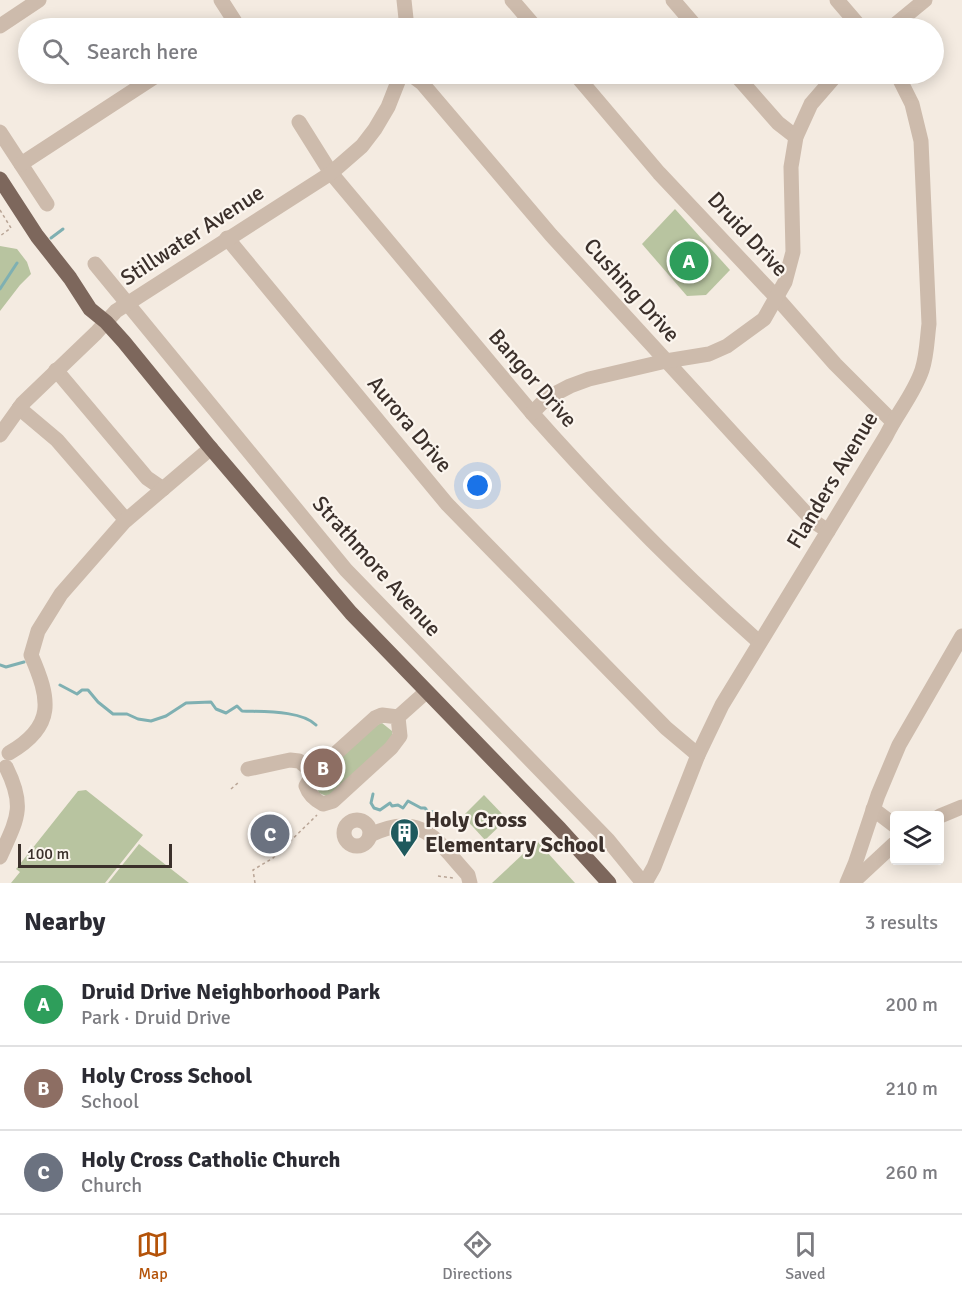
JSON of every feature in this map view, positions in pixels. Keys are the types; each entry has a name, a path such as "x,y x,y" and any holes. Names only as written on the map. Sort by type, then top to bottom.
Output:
{"main road":[{"path":"0,179 37,236 70,278 81,284 99,302 106,322 344,605 609,883"}],"street":[{"path":"0,26 39,0"},
{"path":"221,0 230,18"},
{"path":"404,0 406,18"},
{"path":"512,0 528,18"},
{"path":"673,0 688,18"},
{"path":"837,0 852,18"},
{"path":"903,18 925,0"},
{"path":"21,164 144,84"},
{"name":"Stillwater Avenue","path":"0,435 19,408 116,311 331,173 362,146 388,107 397,84"},
{"name":"Cushing Drive","path":"423,84 551,235 813,520 828,531"},
{"name":"Druid Drive","path":"583,84 659,173 777,298 835,364 893,422"},
{"path":"744,84 778,123 796,137"},
{"path":"532,413 547,398 588,379 666,361 709,354 727,346 764,319 785,282 793,252 791,167 796,137 811,104 828,84"},
{"name":"Flanders Avenue","path":"644,883 654,867 698,755 722,705 907,402 922,371 928,324 921,141 912,104 902,84"},
{"name":"Bangor Drive","path":"299,122 331,173 532,413 564,449 716,604 759,642"},
{"path":"0,132 47,204"},
{"name":"Aurora Drive","path":"227,238 447,504 666,728 698,755"},
{"name":"Strathmore Avenue","path":"95,264 346,570 608,840 644,883"},
{"path":"56,370 147,478 163,489"},
{"path":"19,408 57,440 126,520"},
{"path":"0,856 15,824 19,801 16,786 4,759 32,736 42,722 46,708 44,684 31,655 38,631 61,594 126,520 211,448"},
{"path":"846,883 898,745 962,636"},
{"path":"398,717 400,736 391,748 333,801 323,804 316,800 306,786 314,773 375,718 382,715 398,717 426,692"},
{"path":"249,769 290,760 299,761 314,773"},
{"path":"333,801 350,822"},
{"path":"944,814 962,807"},
{"path":"873,808 890,822"},
{"path":"370,836 370,830 360,820 350,822 346,826 344,835 350,844 355,846 364,844 370,836 381,830 405,825 427,831 468,875 463,881"},
{"path":"852,883 890,848"}],"path":[{"path":"0,210 11,228 0,236"},
{"path":"231,789 239,782"},
{"path":"255,883 253,870 273,858 316,818 318,812"},
{"path":"438,876 463,881"}],"green space":[{"path":"675,209 730,270 706,295 687,296 642,244"},
{"path":"0,246 17,249 27,262 31,274 0,311"},
{"path":"382,723 392,731 392,739 329,797 319,793 314,782 371,727"},
{"path":"86,790 143,835 105,883 11,883 20,872 16,869 78,791"},
{"path":"484,795 507,819 485,840 463,816"},
{"path":"537,841 575,883 492,883"},
{"path":"139,844 189,883 108,883"}],"waterway":[{"path":"51,238 63,229"},
{"path":"0,289 17,263"},
{"path":"0,665 6,667 24,662"},
{"path":"60,685 77,694 82,690 88,690 113,714 127,714 138,719 151,721 166,716 186,703 211,702 216,709 226,713 237,706 242,711 291,714 316,725"},
{"path":"373,794 371,803 374,808 380,810 390,803 392,806 398,805 403,808 408,801 425,808 428,812 433,812 439,819"}],"place":[{"name":"Druid Drive Neighborhood Park","path":"689,261"},
{"name":"Holy Cross School","path":"323,768"},
{"name":"Holy Cross Catholic Church","path":"270,834"},
{"name":"Holy Cross Elementary School","path":"404,858"}]}
